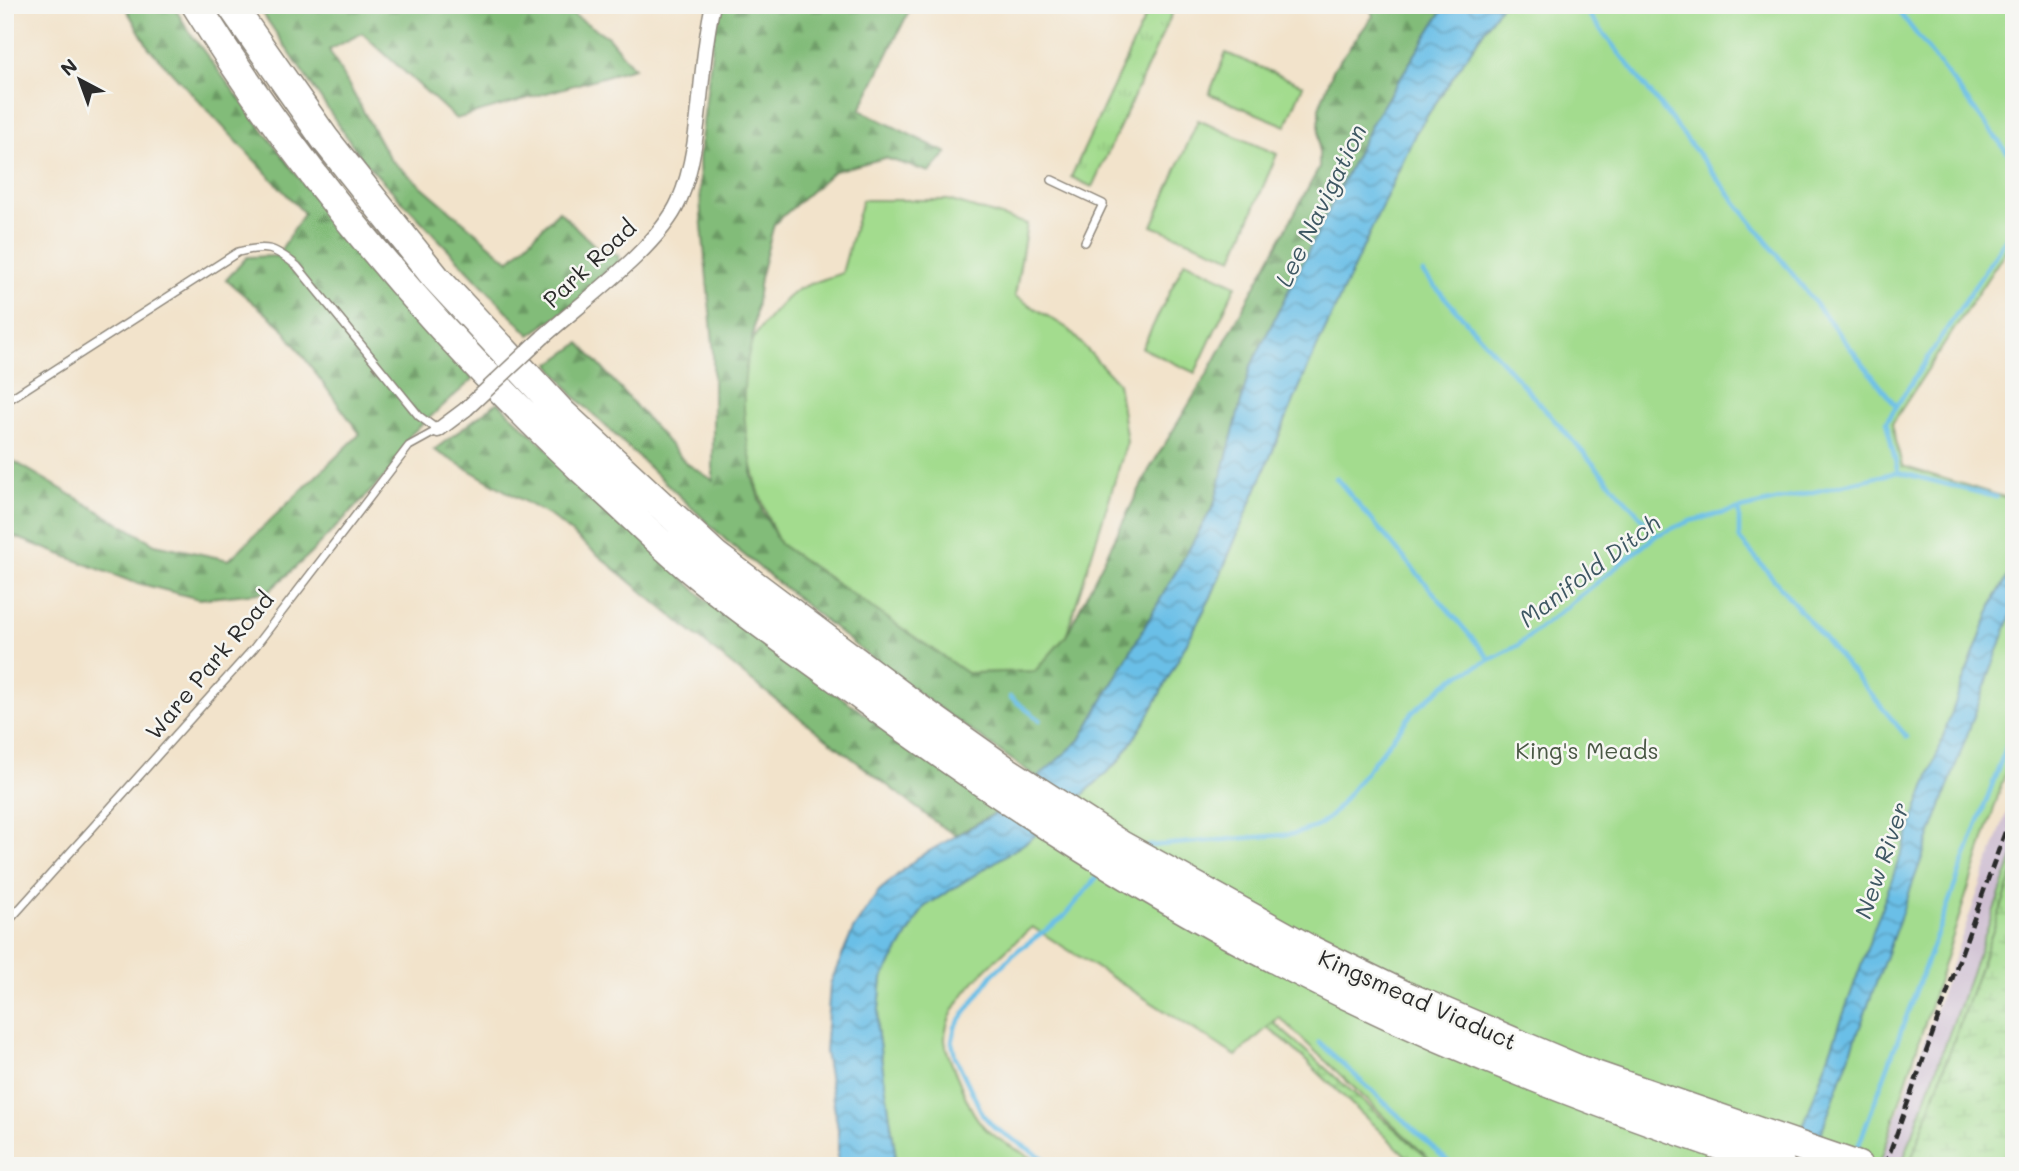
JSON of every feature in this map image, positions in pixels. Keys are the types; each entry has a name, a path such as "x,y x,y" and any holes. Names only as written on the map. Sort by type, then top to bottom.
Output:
{"highway":[{"path":"196,5 301,160 416,298 542,433 698,576 1000,781"},
{"path":"231,5 325,139 436,278 562,413 716,556 1000,781"},
{"name":"Kingsmead Viaduct","path":"1000,781 1112,868 1205,922 1395,1018 1571,1092 1781,1166"},
{"name":"Kingsmead Viaduct","path":"1000,781 1121,845 1214,899 1404,995 1580,1070 1858,1166"}],"street":[{"name":"Park Road","path":"438,430 466,409 543,337 606,285 678,203 689,170 713,5"}],"lane":[{"path":"1052,180 1103,204 1085,242"},
{"path":"5,402 238,252 260,247 279,251 297,266 419,416 438,430"},
{"name":"Ware Park Road","path":"5,925 254,648 409,446 438,430"}],"shaded area":[{"path":"2014,792 2014,855 1901,1166 1879,1166"}],"green space":[{"path":"124,5 173,5 190,33 342,235 473,379 410,435 393,468 310,554 268,592 199,599 130,581 5,533 5,456 155,544 229,560 360,434 281,326 226,280 247,257 277,256 304,213 149,48"},
{"path":"257,5 558,5 608,37 634,68 456,119 362,33 329,50 390,159 509,261 559,211 596,247 618,255 619,266 584,298 530,335 362,159"},
{"path":"717,5 912,5 860,110 947,153 930,172 885,158 834,171 774,224 760,278 752,340 752,475 763,512 780,544 967,673 1034,671 1066,636 1149,470 1208,373 1319,168 1319,108 1334,68 1373,16 1369,5 1446,5 1372,123 1250,368 1214,505 1080,740 1039,779 892,675 728,542 574,396 550,364 580,343 686,463 713,480 713,343 701,215 699,158"},
{"path":"1151,5 1176,5 1092,187 1071,177"},
{"name":"King's Meads","path":"1501,5 2014,5 2014,238 1892,424 1902,466 2014,500 2014,746 1879,1166 1437,1166 1279,1017 1236,1056 1032,927 992,963 965,993 947,1025 945,1040 965,1096 981,1124 999,1139 1044,1166 894,1166 895,1151 877,1029 882,979 924,907 1028,841 1062,814 1119,761 1146,720 1211,597 1308,367 1415,134"},
{"path":"1226,53 1303,85 1286,126 1209,94"},
{"path":"1198,120 1277,154 1233,258 1152,226"},
{"path":"862,200 948,200 1027,224 1015,296 1067,328 1118,383 1127,442 1066,636 1035,671 967,673 780,544 761,498 748,445 745,418 746,366 752,342 770,316 793,293 842,273"},
{"path":"1185,261 1236,285 1195,373 1142,348"},
{"path":"498,402 707,601 1000,811 956,835 939,825 740,672 553,518 434,450"},
{"path":"2014,855 2014,872 1909,1166 1901,1166"},
{"path":"2014,872 2014,1166 1909,1166"},
{"path":"1259,1010 1437,1166 1417,1166 1284,1040 1257,1021"}],"water":[{"path":"1446,5 1501,5 1415,134 1308,367 1211,597 1146,720 1119,761 1062,814 1028,841 924,907 882,979 877,1029 895,1151 894,1166 838,1166 838,1129 825,1052 830,984 853,930 879,891 917,858 1000,811 1080,740 1214,505 1250,368 1372,123"},
{"path":"2014,566 2014,607 1809,1166 1789,1166 1963,681 1995,598"}],"waterway":[{"path":"1894,5 2014,161"},
{"path":"1590,16 1896,406"},
{"name":"Manifold Ditch","path":"1148,846 1294,834 1316,827 1331,816 1413,712 1431,696 1454,678 1517,646 1657,535 1690,521 1898,472 1886,422 2014,226"},
{"path":"1423,273 1657,535"},
{"path":"1898,472 1996,497"},
{"path":"1336,478 1490,659"},
{"path":"1739,509 1739,538 1907,737"},
{"path":"1010,697 1040,720"},
{"path":"1855,1155 2014,726"},
{"path":"1056,1166 995,1128 983,1115 955,1056 952,1042 955,1027 992,975 1018,950 1063,918 1101,872"},
{"path":"1319,1042 1453,1166"}],"railway":[{"path":"1885,1166 2014,807"}],"water label":[{"name":"Lee Navigation","path":"1320,205"},
{"name":"New River","path":"1881,860"}]}
